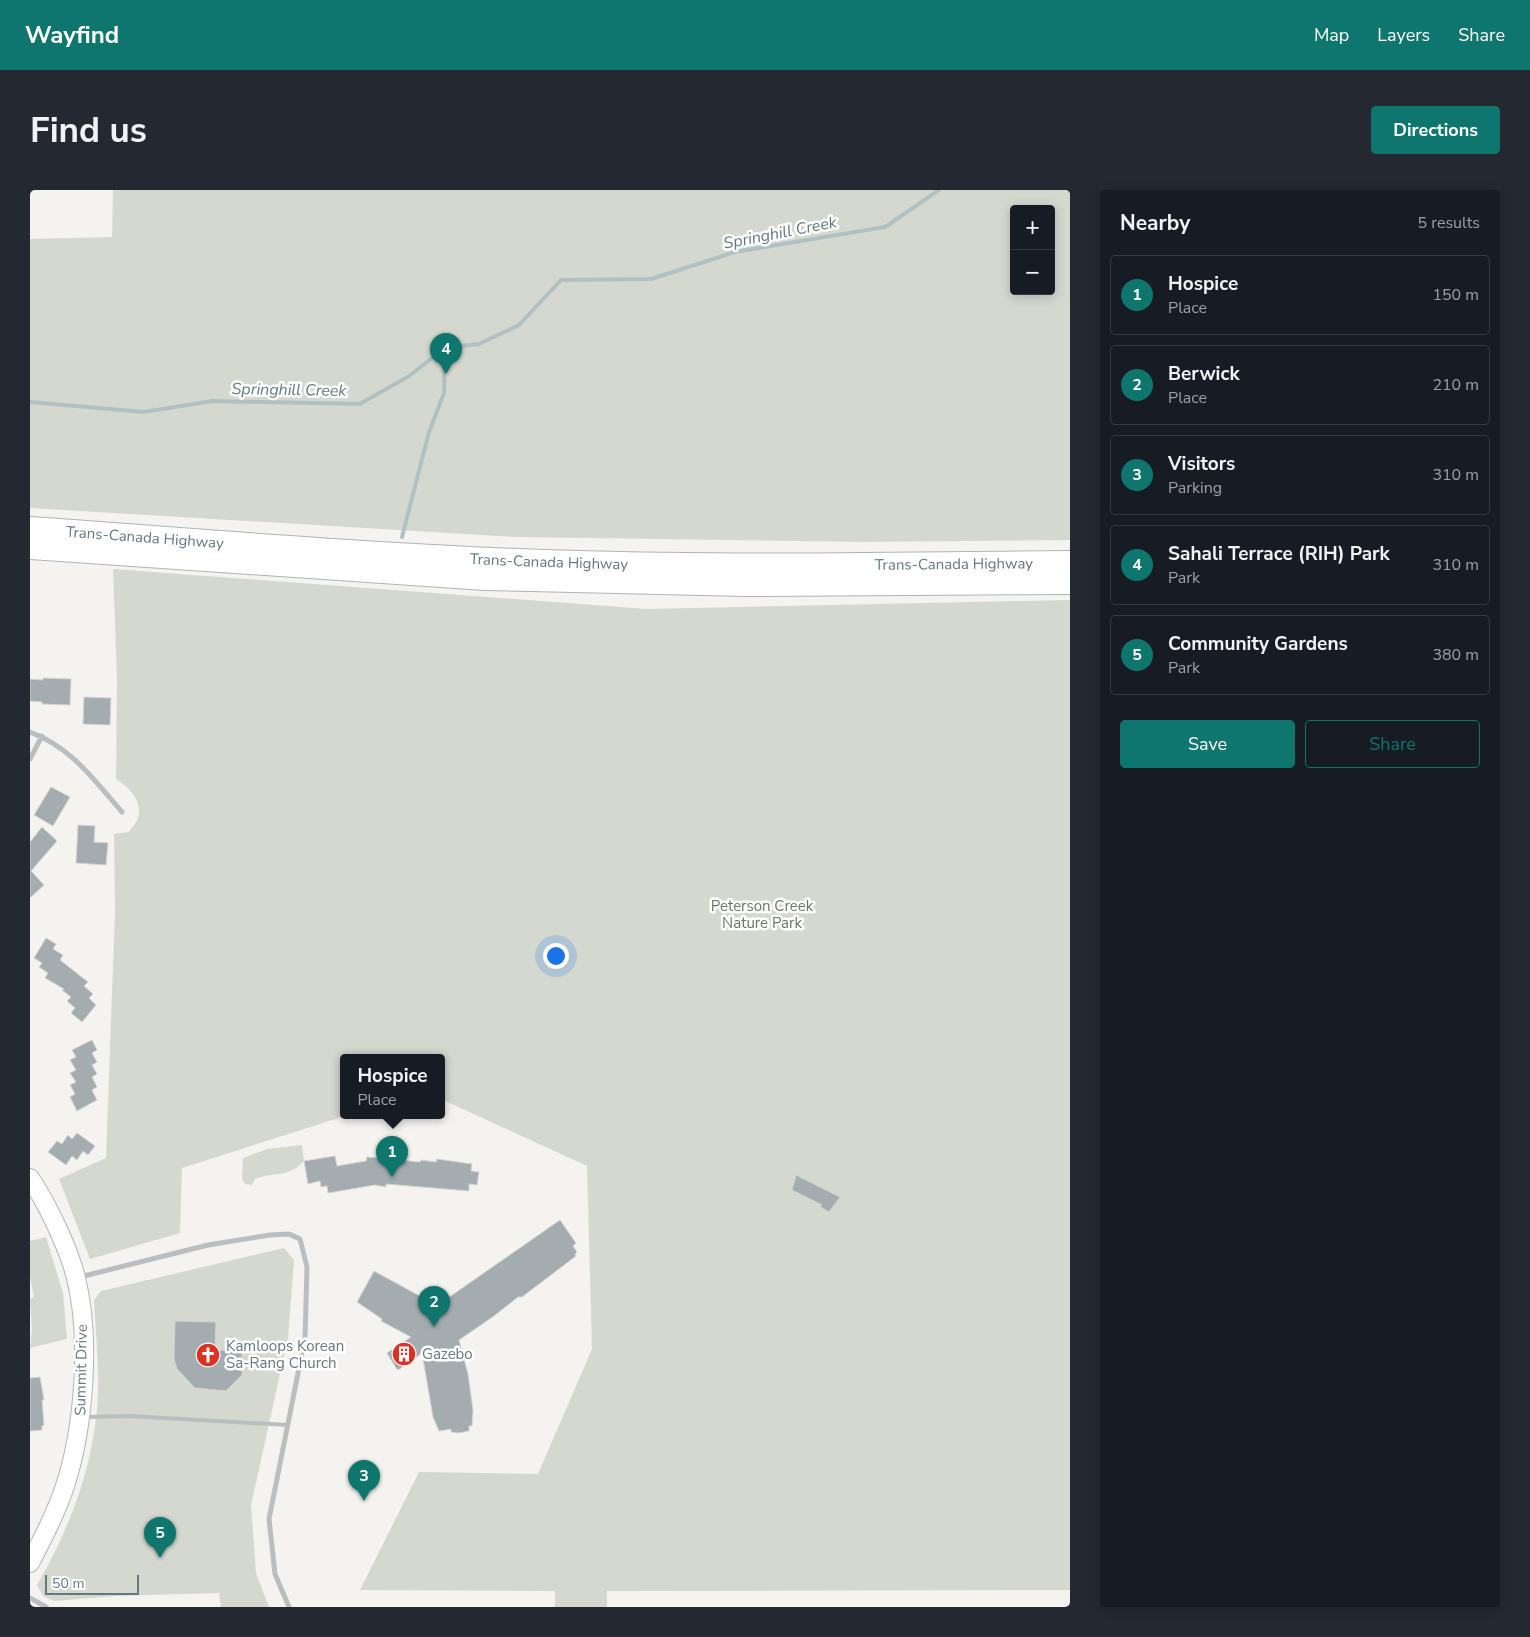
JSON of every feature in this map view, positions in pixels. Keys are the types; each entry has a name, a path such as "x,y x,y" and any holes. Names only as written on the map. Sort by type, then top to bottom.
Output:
{"highway":[{"name":"Trans-Canada Highway","path":"30,529 388,554 578,563 746,566 1070,563"},
{"name":"Trans-Canada Highway","path":"30,547 484,578 746,584 1070,582"}],"main road":[{"name":"Summit Drive","path":"30,1178 41,1194 76,1278 82,1312 83,1361 80,1416 65,1485 39,1539 30,1563"}],"street":[{"path":"30,732 42,736 78,762 122,812"},
{"path":"30,759 42,736"},
{"path":"76,1278 208,1245 270,1235 289,1234 300,1239 307,1267 305,1338 269,1519 275,1574 289,1607"},
{"path":"30,1598 46,1607"}],"lane":[{"path":"80,1416 129,1416 288,1426"}],"green space":[{"path":"113,190 1070,190 1070,540 863,542 516,537 30,508 30,239 112,237"},
{"name":"Peterson Creek Nature Park","path":"113,569 647,609 1070,600 1070,1590 607,1591 607,1607 555,1607 555,1591 360,1590 419,1472 538,1474 592,1349 587,1166 445,1101 445,1054 340,1054 340,1118 182,1168 180,1233 90,1259 59,1179 106,1158 115,912 114,834 129,832 137,820 139,812 139,806 134,795 116,779 117,679"},
{"path":"302,1145 304,1161 298,1167 286,1172 255,1179 252,1185 245,1184 242,1179 243,1158 267,1149"},
{"path":"46,1237 63,1293 67,1339 30,1348 32,1329 30,1299 34,1297 30,1277 30,1241"},
{"path":"284,1248 294,1260 288,1338 251,1505 256,1573 269,1607 221,1607 219,1593 115,1596 54,1601 43,1596 37,1585 58,1545 75,1505 93,1440 98,1389 94,1300 101,1291"}],"building":[{"path":"43,678 71,679 70,705 42,704 42,702 30,701 30,679 43,680"},
{"path":"84,697 111,698 110,725 83,724"},
{"path":"51,787 70,797 53,826 34,815"},
{"path":"78,825 95,826 94,842 108,843 106,865 76,863"},
{"path":"42,827 57,841 31,871 44,885 30,898 30,842"},
{"path":"46,938 56,944 53,949 63,955 60,960 88,982 84,986 93,994 89,998 96,1005 82,1022 71,1013 75,1008 67,1001 71,997 62,990 64,989 45,978 48,973 39,967 42,963 34,958"},
{"path":"92,1040 97,1050 92,1053 97,1062 92,1065 97,1074 92,1077 97,1087 92,1090 97,1100 77,1111 70,1097 75,1094 70,1085 76,1082 70,1073 76,1070 70,1060 76,1057 72,1050"},
{"path":"77,1133 95,1146 88,1155 83,1151 77,1160 72,1156 66,1165 48,1152 57,1141 62,1144 68,1135 72,1139"},
{"path":"335,1156 337,1166 366,1161 367,1157 420,1162 421,1160 436,1162 437,1159 472,1164 471,1171 479,1172 477,1185 469,1184 469,1191 386,1184 386,1187 375,1185 328,1193 327,1186 321,1187 320,1181 308,1184 304,1161"},
{"path":"796,1175 840,1197 829,1212 820,1207 822,1205 792,1190"},
{"path":"560,1220 576,1243 573,1246 577,1252 576,1256 522,1297 518,1297 459,1340 468,1374 473,1410 472,1426 469,1426 469,1431 458,1433 451,1432 451,1429 439,1431 433,1417 422,1353 398,1370 387,1353 411,1337 381,1321 382,1319 357,1302 374,1271 429,1301 445,1300"},
{"name":"Kamloops Korean Sa-Rang Church","path":"175,1321 216,1322 215,1350 242,1351 242,1375 226,1391 195,1388 177,1369 174,1359"},
{"path":"40,1377 44,1400 42,1400 44,1425 42,1430 30,1431 30,1378"}],"waterway":[{"name":"Springhill Creek","path":"30,402 144,412 212,401 360,404 409,376 445,348 479,344 519,325 561,280 651,279 735,252 885,227 939,190"},
{"path":"402,537 429,432 444,393 445,348"}],"place":[{"name":"Sahali Terrace (RIH) Park","path":"446,374"},
{"name":"Hospice","path":"392,1177"},
{"name":"Berwick","path":"434,1327"},
{"name":"Gazebo","path":"404,1354"},
{"name":"Kamloops Korean Sa-Rang Church","path":"208,1355"},
{"name":"Visitors","path":"364,1501"},
{"name":"Community Gardens","path":"160,1558"}]}
